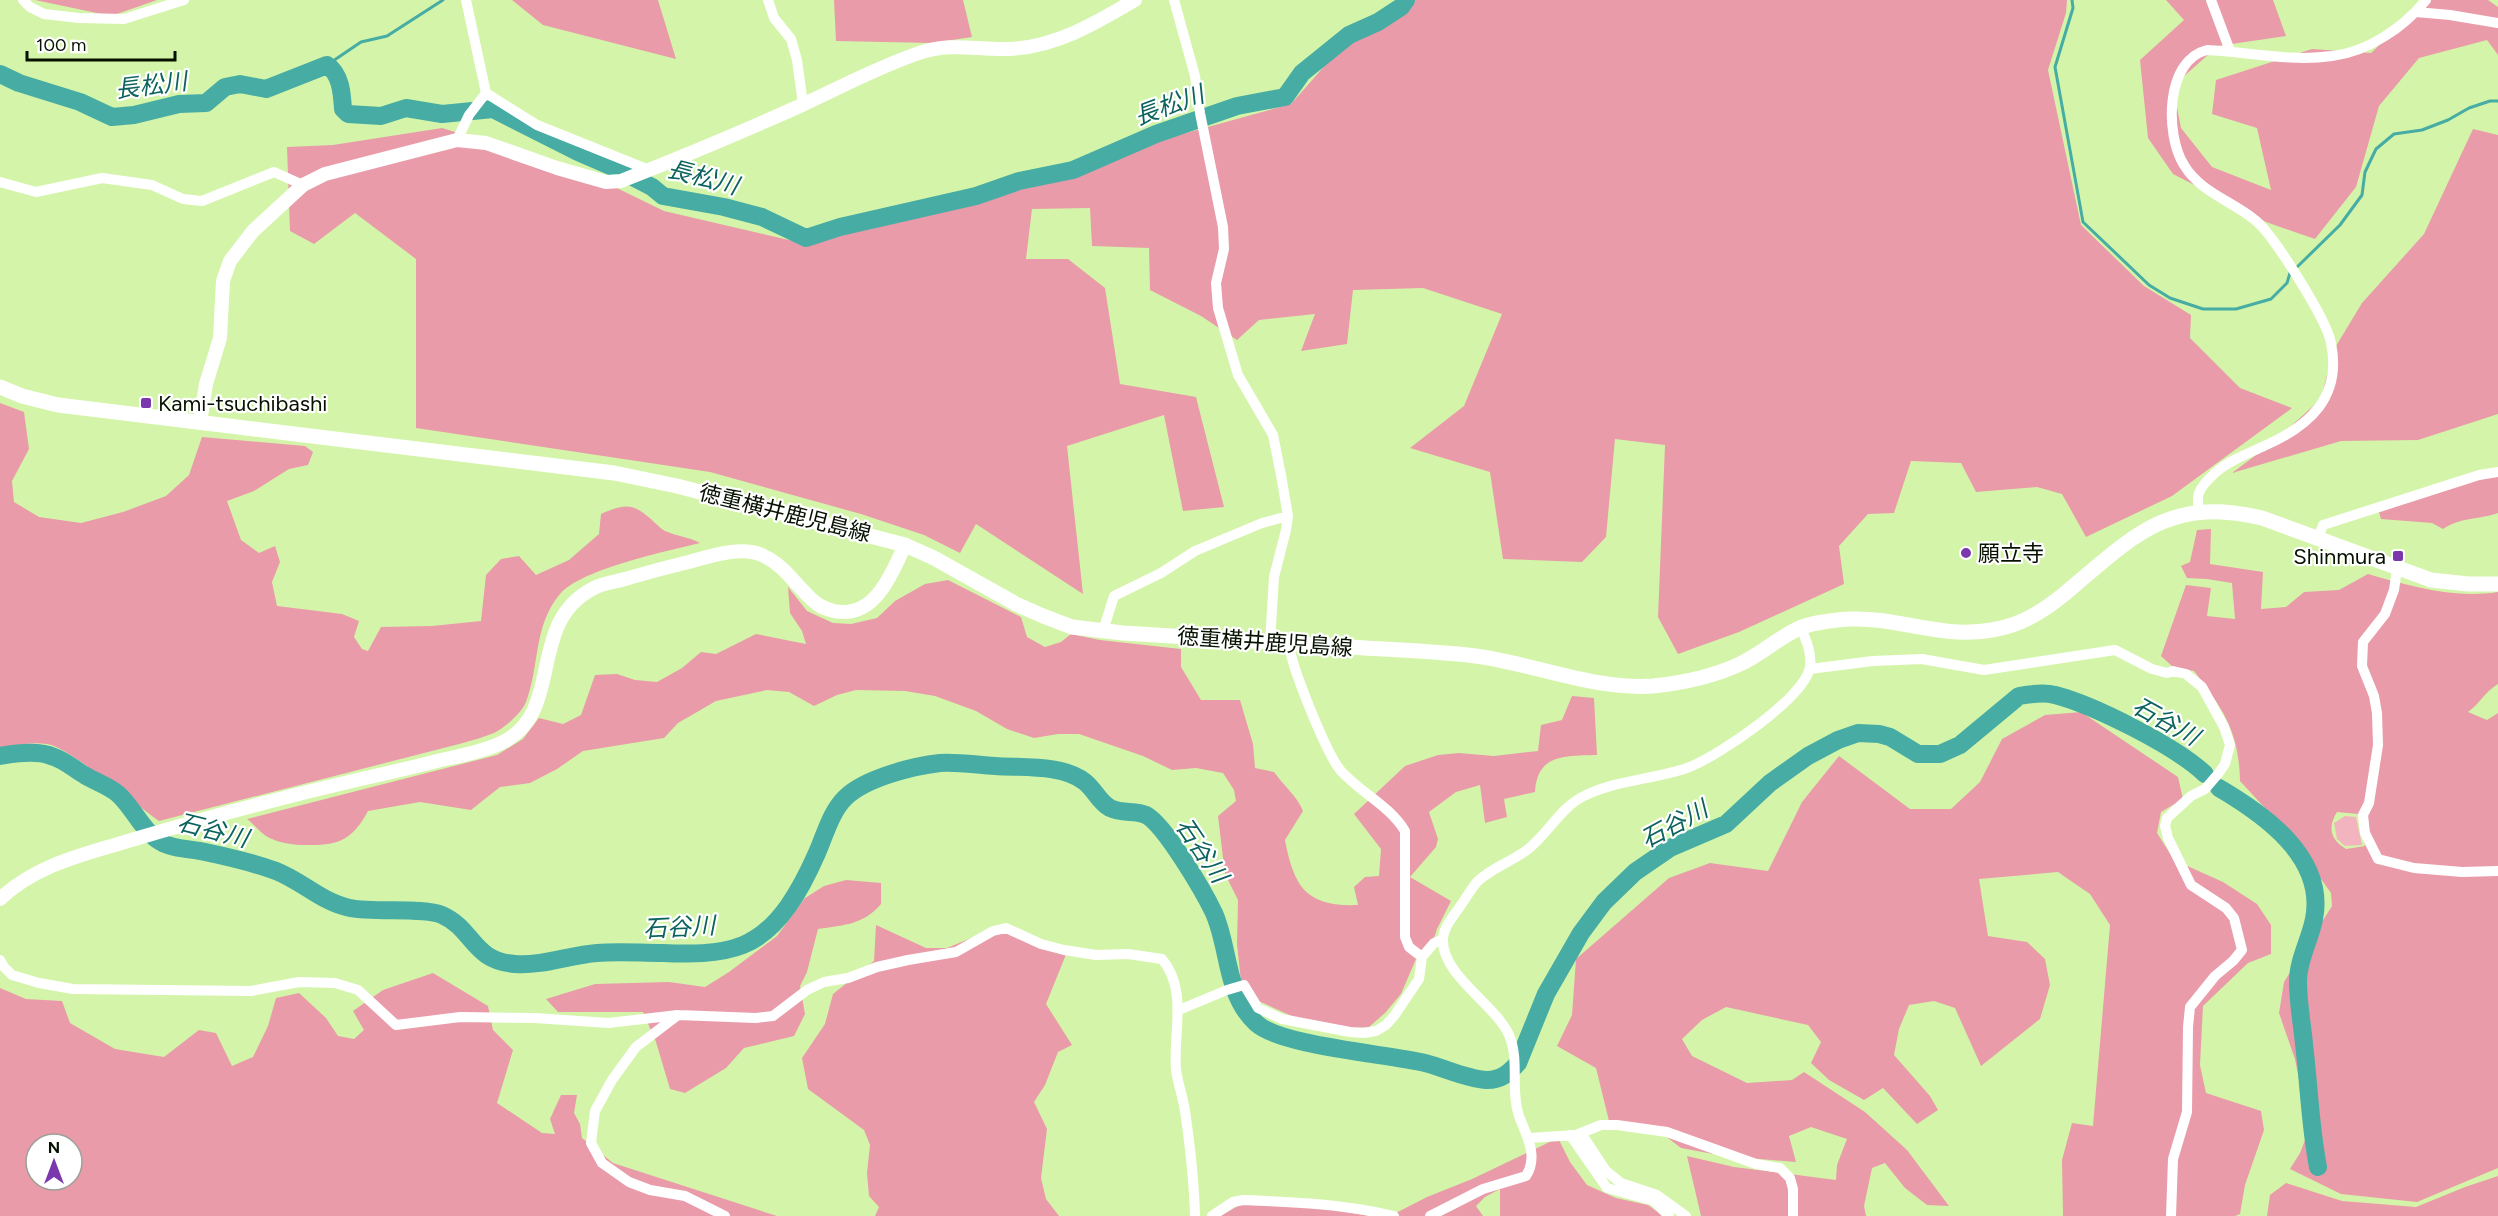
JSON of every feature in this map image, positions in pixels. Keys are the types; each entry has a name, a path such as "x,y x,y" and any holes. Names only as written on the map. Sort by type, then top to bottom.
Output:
{"main road":[{"name":"徳重横井鹿児島線","path":"0,387 22,396 58,405 614,473 677,486 905,545 934,558 1016,604 1072,627 1474,656 1624,686 1654,686 1698,678 1743,663 1801,628 1849,619 1871,619 1942,632 1976,632 2005,628 2036,615 2133,537 2170,518 2199,511 2238,512 2284,525 2431,580 2498,584"}],"street":[{"path":"22,0 44,14 79,18 124,19 184,0"},
{"path":"457,140 469,116 483,96 466,0"},
{"path":"768,0 774,18 791,39 797,60 803,104"},
{"path":"200,422 206,384 220,338 223,281 230,261 253,231 303,185 325,174 457,140 486,143 557,168 606,182 621,181 918,53 942,46 1009,49 1038,45 1074,34 1136,0"},
{"path":"1174,0 1195,76 1222,227 1224,249 1216,283 1218,309 1238,375 1273,435 1288,516 1274,577 1270,642"},
{"path":"2211,0 2230,51"},
{"path":"2199,511 2199,494 2206,480 2240,456 2289,433 2318,412 2325,398 2332,371 2331,344 2317,310 2256,221 2205,188 2184,165 2175,144 2172,111 2178,77 2186,63 2198,52 2230,51 2307,57 2333,56 2372,44 2416,12 2426,0"},
{"path":"2416,12 2498,23"},
{"path":"483,96 537,125 645,172"},
{"path":"0,182 36,192 102,178 152,185 193,201 202,201 274,172 303,185"},
{"path":"2319,538 2323,525 2498,471"},
{"path":"1103,631 1114,596 1161,573 1195,551 1262,523 1288,516"},
{"path":"0,899 28,876 49,865 298,794 471,754 501,744 517,733 531,717 540,695 552,633 563,615 579,598 594,587 692,561 742,551 764,555 796,581 818,605 837,612 854,612 866,607 876,596 892,574 905,545"},
{"path":"2397,569 2394,590 2385,614 2363,642 2362,666 2376,705 2378,746 2369,803 2363,815 2365,834 2378,859 2398,865 2462,872 2498,871"},
{"path":"1430,1216 1483,1189 1526,1176 1531,1156 1529,1138 1519,1115 1514,1094 1514,1057 1510,1037 1501,1020 1455,971 1445,951 1443,939 1448,924 1477,883 1526,850 1570,806 1585,795 1685,768 1708,759 1733,744 1786,700 1804,684 1810,669 1809,647 1801,628"},
{"path":"1289,643 1289,656 1340,770 1396,816 1405,831 1405,937 1409,947 1422,957"},
{"path":"1810,669 1873,661 1922,659 1984,670 2115,650 2152,669 2186,674 2202,687 2224,727 2230,745 2225,764 2205,789 2191,796 2167,818 2165,826 2168,838 2191,885 2226,908 2234,918 2242,950 2215,976 2190,1007 2187,1112 2173,1159 2171,1216"},
{"path":"0,960 4,968 12,975 73,989 251,991 299,982 335,983 358,990 396,1025 460,1017 535,1018 608,1023 678,1015 756,1018 773,1016 807,990 824,982 848,978 887,964 956,952 993,931 1006,928 1041,944 1064,950 1096,955 1128,954 1162,959 1171,970 1179,1010 1176,1070 1185,1109 1195,1216"},
{"path":"1179,1010 1227,990 1244,986 1258,1008 1282,1019 1320,1028 1364,1033 1386,1025 1394,1016 1419,979 1422,957 1434,943 1443,939"},
{"path":"678,1015 636,1047 612,1080 595,1111 591,1143 602,1163 630,1182 650,1190 685,1197 724,1216"},
{"path":"1529,1138 1575,1134 1601,1125 1666,1132 1756,1164 1780,1168 1790,1178 1793,1189 1793,1216"},
{"path":"1575,1134 1607,1188 1654,1201 1669,1216"},
{"path":"1575,1134 1606,1171 1621,1183 1657,1194 1686,1216"},
{"path":"1212,1216 1233,1202 1243,1200 1312,1203 1372,1210 1394,1216"}],"shaded area":[{"path":"35,0 157,0 111,16"},
{"path":"512,0 658,0 676,59 543,25"},
{"path":"834,0 963,0 972,37 932,43 836,41"},
{"path":"1414,0 2067,0 2066,13 2048,70 2081,225 2144,286 2191,315 2190,338 2240,388 2292,408 2172,496 2086,537 2062,494 2037,487 1976,492 1961,463 1911,461 1894,513 1868,514 1839,546 1844,584 1739,632 1678,654 1658,617 1665,445 1615,439 1606,537 1582,562 1503,559 1490,472 1410,448 1464,406 1502,314 1423,288 1353,290 1347,344 1301,351 1315,314 1259,320 1237,340 1201,316 1150,290 1149,248 1092,246 1090,208 1032,209 1026,259 1068,259 1105,288 1120,384 1196,397 1224,507 1183,511 1164,415 1067,446 1083,594 976,524 960,553 924,535 861,514 710,472 416,428 416,259 355,213 314,244 290,231 287,147 333,145 442,128 584,172 664,211 806,244 1025,185 1168,138 1291,104 1343,45 1403,14"},
{"path":"2166,0 2273,0 2286,36 2218,46 2173,86 2181,128 2212,167 2271,190 2257,128 2212,114 2216,80 2312,49 2371,53 2426,0 2488,0 2498,7 2498,55 2487,40 2419,58 2379,106 2356,187 2315,239 2266,222 2173,174 2148,138 2140,60 2184,20"},
{"path":"2473,129 2498,135 2498,414 2418,440 2341,441 2232,473 2272,443 2321,399 2333,351 2362,303 2424,234"},
{"path":"0,403 24,412 29,449 12,481 14,502 39,517 81,523 123,512 166,496 189,475 202,437 305,446 313,452 308,465 289,469 254,491 227,501 241,540 259,553 275,546 280,562 272,582 277,606 342,614 359,621 354,637 362,649 368,651 381,627 432,626 481,621 486,575 501,559 519,556 536,575 569,560 599,534 601,514 617,508 635,508 665,531 700,543 605,569 571,585 560,594 545,619 526,702 512,720 494,733 159,821 86,765 57,748 35,743 0,748"},
{"path":"2498,473 2498,513 2456,522 2443,529 2432,523 2381,519 2379,512"},
{"path":"2211,529 2210,564 2263,572 2261,609 2286,607 2304,592 2339,590 2368,574 2449,593 2498,592 2498,684 2468,712 2487,720 2498,713 2498,1168 2417,1202 2341,1194 2290,1169 2307,1135 2307,1119 2295,1059 2279,1013 2284,982 2332,906 2331,893 2289,834 2240,781 2233,734 2221,709 2194,671 2173,667 2161,656 2186,585 2211,588 2207,616 2235,619 2232,583 2187,578 2181,566 2190,562 2197,530","holes":["2337,812 2358,814 2365,846 2346,849 2334,838 2332,823"]},
{"path":"948,580 1021,617 1027,637 1045,647 1061,642 1071,634 1100,640 1181,649 1181,667 1201,700 1240,700 1253,744 1255,768 1274,772 1303,811 1285,840 1298,882 1314,898 1326,902 1358,905 1354,887 1365,877 1379,876 1381,849 1354,814 1405,766 1438,755 1459,753 1494,756 1538,751 1541,725 1562,720 1572,696 1594,698 1597,755 1565,757 1548,763 1541,770 1535,792 1504,799 1507,817 1485,823 1480,785 1456,792 1429,812 1438,839 1436,847 1410,877 1451,901 1432,944 1419,952 1401,994 1369,1027 1352,1028 1296,1018 1252,998 1241,982 1237,944 1238,900 1225,874 1218,816 1236,801 1234,790 1223,773 1196,768 1172,770 1143,756 1079,734 1058,734 1034,738 1007,729 976,711 935,696 905,691 856,690 837,695 814,706 789,692 767,690 716,701 678,723 664,738 583,751 557,769 530,783 500,787 471,810 420,802 368,811 356,829 335,843 296,845 284,843 265,835 247,819 497,755 523,739 539,718 563,724 581,715 595,675 617,674 635,680 657,682 682,668 701,652 716,654 756,634 806,644 802,631 790,613 788,587 807,611 833,623 851,624 877,618 895,601 925,584"},
{"path":"2081,712 2178,777 2183,799 2161,812 2157,833 2174,860 2223,882 2257,904 2271,925 2271,954 2248,963 2203,1006 2200,1065 2206,1093 2261,1111 2264,1130 2245,1185 2240,1214 2235,1216 2063,1216 2062,1160 2072,1123 2093,1126 2110,925 2090,894 2058,872 1979,879 1988,936 2027,942 2045,959 2050,985 2040,1019 1981,1066 1955,1008 1934,1001 1909,1005 1899,1029 1894,1055 1930,1096 1938,1110 1917,1124 1883,1088 1864,1100 1829,1080 1811,1063 1821,1042 1808,1025 1726,1007 1702,1020 1682,1039 1692,1056 1747,1083 1792,1080 1804,1072 1865,1112 1907,1150 1949,1206 1927,1205 1905,1188 1885,1163 1872,1168 1864,1206 1866,1216 1701,1216 1687,1156 1734,1167 1836,1180 1837,1165 1847,1139 1811,1127 1789,1136 1796,1162 1724,1156 1681,1148 1664,1135 1609,1121 1596,1068 1557,1046 1572,1015 1576,959 1669,878 1710,863 1768,871 1802,802 1839,756 1910,809 1951,809 1980,782 2002,739 2045,715"},
{"path":"2345,816 2356,817 2362,845 2345,846 2337,839 2334,823"},
{"path":"846,880 881,883 881,904 860,920 818,929 807,972 800,986 805,1014 794,1036 744,1048 726,1068 685,1093 670,1089 656,1042 643,1012 558,1012 546,999 595,984 669,982 705,987 777,936 805,898 824,886"},
{"path":"876,925 926,948 947,948 983,933 1004,932 1067,952 1046,1004 1072,1045 1058,1052 1045,1085 1034,1102 1047,1129 1041,1178 1046,1199 1059,1216 875,1216 879,1207 869,1196 867,1173 870,1145 864,1130 808,1089 802,1058 825,1024 833,994 874,961"},
{"path":"433,973 488,1006 493,1030 513,1050 497,1103 542,1133 555,1134 550,1119 561,1095 577,1095 574,1113 580,1124 582,1138 613,1163 777,1216 0,1216 0,988 26,999 62,1001 70,1023 115,1049 164,1057 199,1030 216,1033 232,1066 253,1057 268,1026 276,998 299,993 326,1018 338,1036 354,1039 364,1030 353,1011 383,990"},
{"path":"1558,1138 1570,1162 1587,1185 1616,1198 1648,1205 1663,1216 1500,1216 1500,1189 1485,1197 1476,1206 1483,1216 1390,1216 1427,1197 1472,1179"},
{"path":"2498,1176 2498,1216 2267,1216 2270,1195 2286,1183 2342,1201 2416,1207"},
{"path":"1240,1205 1307,1205 1370,1216 1220,1216"}],"waterway":[{"path":"327,65 361,42 387,36 443,0"},
{"name":"長松川","path":"0,74 19,83 80,102 112,117 134,115 179,104 206,103 225,87 240,84 266,89 327,65 338,79 343,109 348,114 381,116 406,108 442,114 493,109 615,168 652,187 663,196 724,207 762,217 806,238 840,227 976,196 1019,181 1073,170 1156,134 1237,106 1285,97 1302,73 1349,35 1378,22 1401,7 1406,0"},
{"path":"2072,0 2073,8 2055,67 2083,222 2149,285 2170,298 2203,309 2236,309 2271,299 2287,283 2290,273"},
{"path":"2295,269 2340,225 2362,195 2365,172 2376,149 2394,134 2422,130 2448,120 2469,108 2490,101 2498,101"},
{"name":"石谷川","path":"0,756 35,753 63,761 118,794 148,832 166,844 268,868 286,875 331,902 350,908 423,911 442,915 461,928 481,951 501,962 515,964 546,962 597,953 703,953 723,951 743,945 756,938 779,918 797,893 836,809 846,797 865,784 904,770 940,763 1042,768 1065,772 1085,782 1110,808 1146,815 1154,821 1173,845 1214,913 1233,985 1246,1011 1256,1023 1287,1038 1425,1063 1463,1076 1487,1080 1504,1075 1518,1063 1546,994 1581,933 1604,902 1635,872 1670,848 1726,824 1770,783 1808,756 1838,740 1858,733 1879,734 1890,737 1918,754 1940,754 1960,745 2019,696 2046,694 2071,700 2134,728 2192,763 2205,774"},
{"name":"石谷川","path":"2219,788 2272,825 2301,858 2311,877 2315,897 2314,919 2300,965 2298,989 2311,1121 2318,1167"}],"place":[{"name":"Kami-tsuchibashi","path":"146,403"},
{"name":"願立寺","path":"1966,553"},
{"name":"Shinmura","path":"2398,556"}]}
